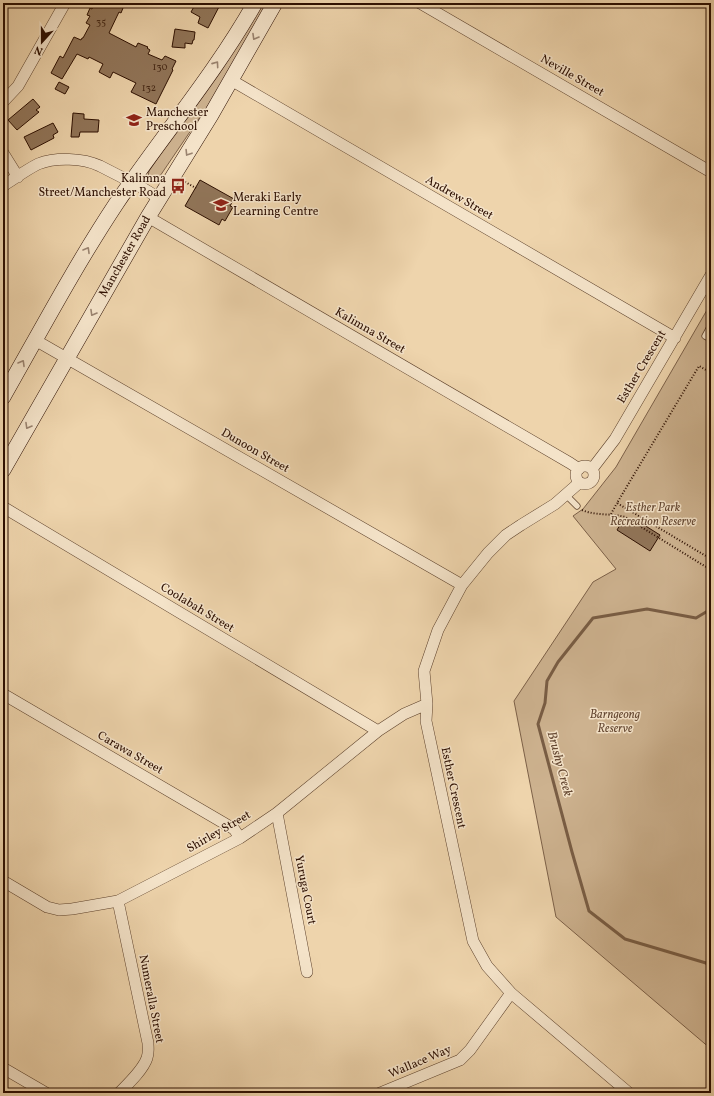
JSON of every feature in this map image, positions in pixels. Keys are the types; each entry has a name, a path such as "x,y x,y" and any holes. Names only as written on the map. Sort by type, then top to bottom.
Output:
{"main road":[{"path":"3,397 92,242 131,182 231,43 255,3"},
{"name":"Manchester Road","path":"3,470 159,198 195,142 275,3"}],"street":[{"path":"3,102 18,86 65,3"},
{"name":"Neville Street","path":"420,3 711,172"},
{"name":"Andrew Street","path":"231,80 675,338"},
{"path":"3,154 18,177"},
{"path":"3,186 39,164 60,159 78,159 94,163 159,198"},
{"name":"Kalimna Street","path":"148,217 579,469"},
{"name":"Esther Crescent","path":"592,469 615,439 711,275"},
{"name":"Dunoon Street","path":"36,340 462,585"},
{"path":"587,466 594,471 595,477 592,483 586,485 579,483 576,478 579,469 587,466"},
{"name":"Esther Crescent","path":"579,483 555,504 506,535 488,553 462,585 438,630 424,671 427,704 426,721 473,942 487,966 511,993 629,1093"},
{"name":"Coolabah Street","path":"3,507 378,731"},
{"name":"Carawa Street","path":"3,694 234,829 240,838"},
{"name":"Shirley Street","path":"3,881 47,907 59,910 118,901 240,838 277,813 378,731 404,714 427,704"},
{"name":"Yuruga Court","path":"277,813 307,972"},
{"name":"Numeralla Street","path":"118,901 149,1052 143,1066 119,1093"},
{"name":"Wallace Way","path":"380,1093 460,1060 470,1050 511,993"},
{"path":"3,1068 46,1093"}],"lane":[{"path":"711,325 705,336 711,339"},
{"path":"566,495 577,506"}],"path":[{"path":"185,182 196,188"},
{"path":"610,515 699,366 711,373"},
{"path":"617,503 711,559"},
{"path":"577,506 585,511 624,517 711,570"}],"green space":[{"path":"262,3 270,3 217,93 204,111 189,112"},
{"path":"188,114 202,114 160,176 153,182 151,181 148,177 149,171"},
{"name":"Barngeong Reserve","path":"711,303 711,1049 556,917 514,701 593,582 616,569 573,516 583,509 616,467"}],"building":[{"path":"95,3 125,3 109,33 136,47 138,43 148,47 147,48 150,50 148,54 162,60 165,56 176,61 156,104 131,92 136,83 113,72 110,78 99,72 103,64 89,57 88,59 77,54 62,79 51,73 60,56 63,58 74,37 81,40 83,38 90,25 86,23 90,16 87,15 90,8 92,9"},
{"path":"196,3 221,3 208,28 198,23 200,17 191,12"},
{"path":"175,29 195,32 192,44 185,43 185,48 172,47"},
{"path":"59,82 69,87 65,94 55,89"},
{"path":"33,99 40,107 36,110 39,112 17,130 8,120"},
{"path":"73,113 84,114 84,119 99,120 98,132 80,132 79,137 71,137"},
{"path":"53,123 58,132 53,135 54,138 31,150 24,137"},
{"path":"200,180 234,199 230,206 233,207 225,221 222,219 219,225 185,206"},
{"path":"624,518 634,524 636,520 660,535 650,551 617,530"}],"waterway":[{"name":"Brushy Creek","path":"711,609 696,618 647,609 593,618 558,662 547,681 545,703 538,724 589,911 625,939 706,963 711,970"}],"place":[{"name":"Manchester Preschool","path":"134,120"},
{"name":"Kalimna Street/Manchester Road","path":"178,186"},
{"name":"Meraki Early Learning Centre","path":"221,205"}],"park label":[{"name":"Esther Park Recreation Reserve","path":"653,515"}]}
